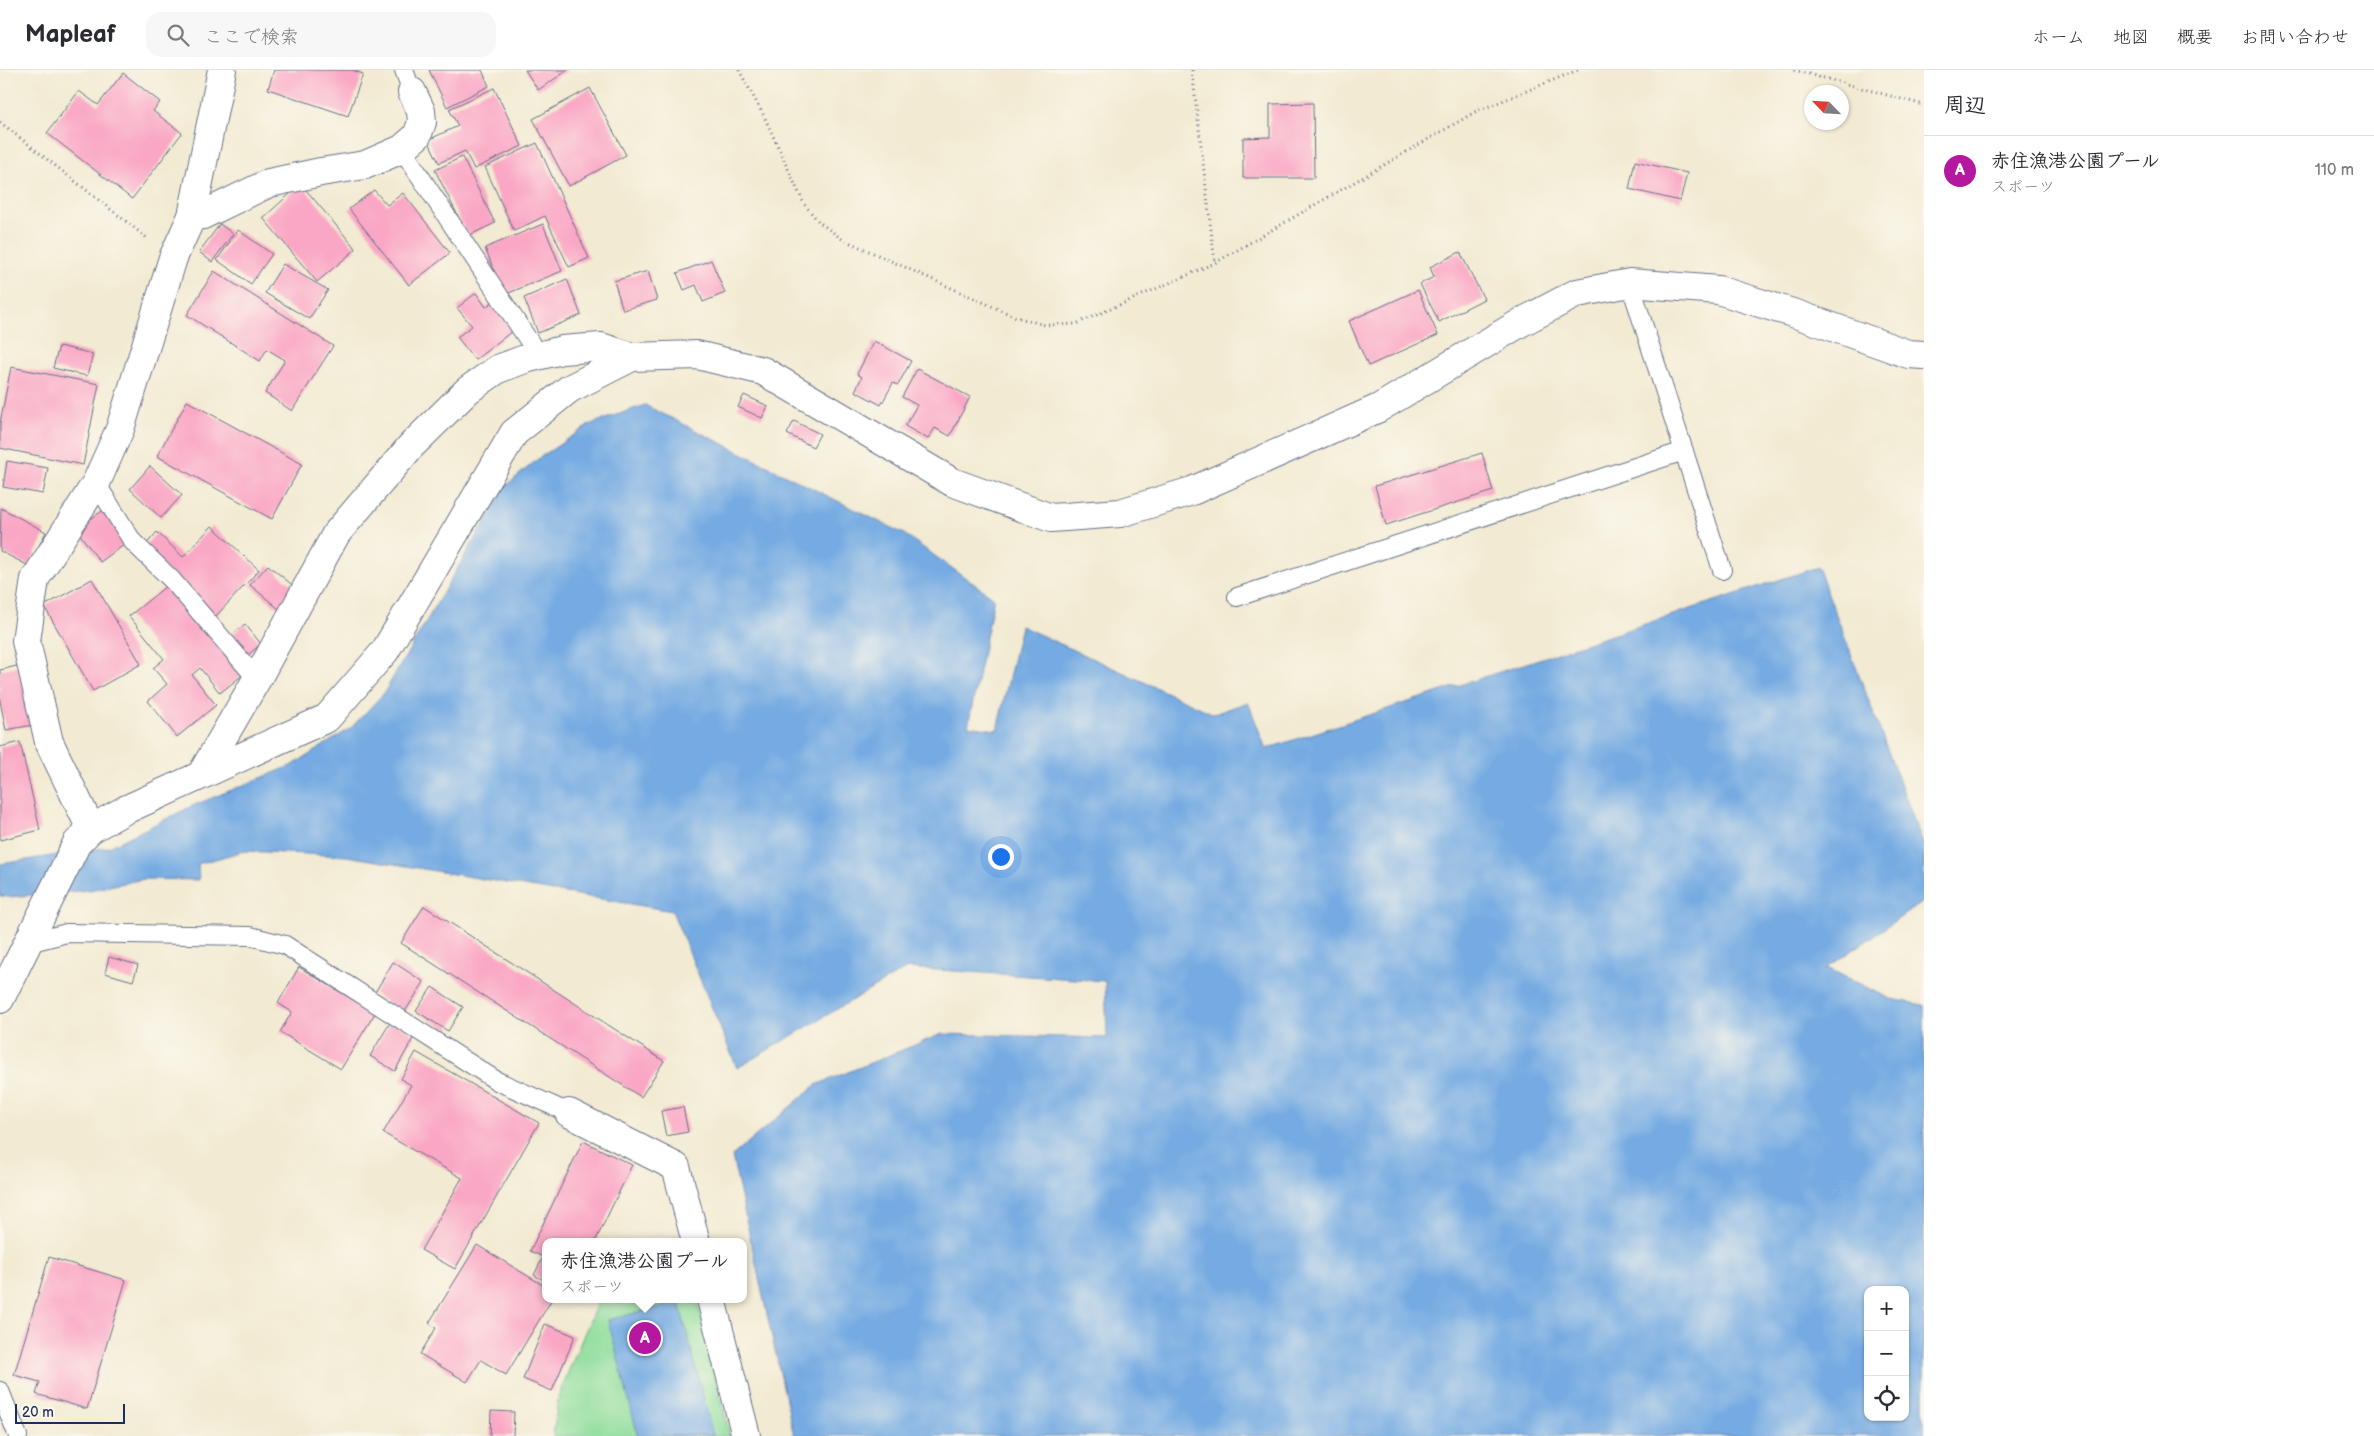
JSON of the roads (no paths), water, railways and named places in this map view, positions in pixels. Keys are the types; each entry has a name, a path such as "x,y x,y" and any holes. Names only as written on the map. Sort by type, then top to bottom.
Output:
{"street":[{"path":"84,836 49,742 26,641 36,579 96,483 120,429 174,258 192,216 222,70"},
{"path":"192,216 203,215 269,183 365,165 402,149 417,136 422,122 421,111 408,81"},
{"path":"201,775 336,534 411,446 468,390 498,369 562,350 601,347 632,357 697,355 763,371 952,482 1051,518 1120,513 1192,491 1379,408 1520,323 1577,293 1630,283 1718,290 1799,315 1908,354 1924,355"},
{"path":"0,999 84,836 125,810 327,718 385,651 514,434 569,389 632,357"},
{"path":"569,1113 676,1167 695,1238"},
{"path":"711,1303 746,1436"}],"lane":[{"path":"402,149 539,356"},
{"path":"1630,283 1722,570"},
{"path":"1237,597 1684,450"},
{"path":"96,483 133,542 172,580 256,679"},
{"path":"33,934 250,936 285,945 497,1081 569,1113"},
{"path":"0,1391 18,1436"}],"water":[{"path":"645,405 904,534 994,598 968,726 997,730 1021,626 1214,714 1248,702 1266,749 1818,567 1924,846 1924,901 1827,968 1891,999 1924,1005 1924,1436 794,1436 732,1156 816,1085 942,1034 1107,1038 1105,981 907,968 737,1068 672,911 347,856 244,851 198,864 199,880 144,879 89,890 9,897 0,896 0,864 109,847 192,806 293,765 351,728 384,693 506,486 539,458 591,424"},
{"path":"679,1303 713,1435 638,1436 608,1320"}],"place":[{"name":"赤住漁港公園プール","path":"645,1338"}]}
